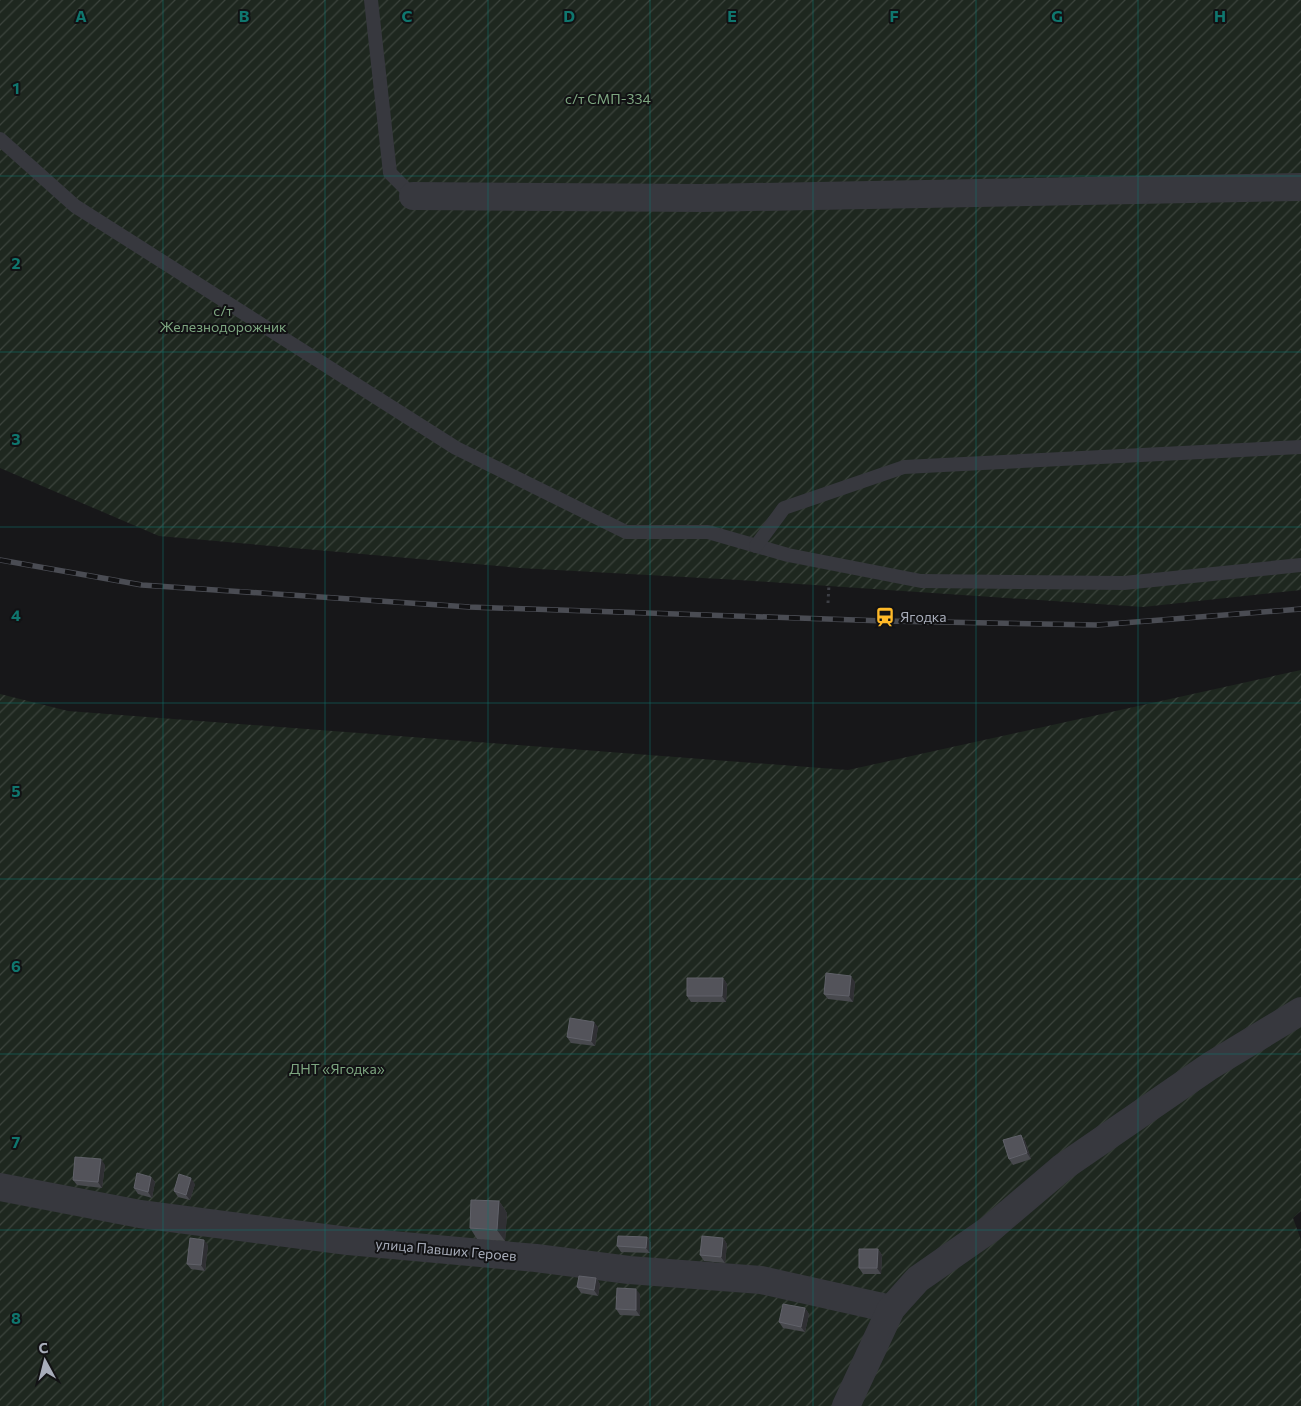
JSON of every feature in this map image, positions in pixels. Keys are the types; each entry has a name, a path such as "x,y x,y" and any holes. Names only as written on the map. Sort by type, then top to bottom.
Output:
{"street":[{"path":"413,196 702,198 1301,187"},
{"path":"846,1406 891,1309 918,1280 990,1229 1063,1167 1210,1066 1301,1011"},
{"name":"улица Павших Героев","path":"0,1187 140,1214 348,1241 536,1258 630,1270 760,1280 891,1309"}],"lane":[{"path":"371,0 390,173 413,196"},
{"path":"0,139 75,206 456,448 626,532 708,532 788,555 921,581 1124,583 1301,565"},
{"path":"756,546 784,508 904,468 1301,447"}],"green space":[{"name":"с/т Железнодорожник","path":"0,0 1301,0 1301,590 1143,607 739,580 520,568 159,536 0,468"},
{"name":"ДНТ «Ягодка»","path":"1301,670 1301,1211 1293,1218 1301,1240 1301,1406 0,1406 0,694 68,711 848,770"}],"building":[{"path":"826,973 851,976 849,996 824,994"},
{"path":"687,978 723,978 722,996 687,996"},
{"path":"570,1018 594,1022 591,1041 567,1037"},
{"path":"1021,1135 1027,1153 1009,1159 1003,1140"},
{"path":"75,1157 101,1159 98,1182 73,1180"},
{"path":"137,1173 151,1177 148,1192 134,1188"},
{"path":"179,1174 191,1178 186,1195 174,1191"},
{"path":"471,1200 499,1201 497,1230 470,1228"},
{"path":"618,1236 647,1237 646,1248 617,1246"},
{"path":"702,1236 723,1238 721,1257 700,1255"},
{"path":"190,1238 204,1240 201,1265 187,1264"},
{"path":"859,1249 878,1249 877,1268 859,1268"},
{"path":"579,1276 596,1278 594,1290 577,1287"},
{"path":"617,1288 636,1289 636,1310 616,1309"},
{"path":"783,1304 805,1308 801,1327 779,1322"}],"railway":[{"path":"0,560 142,585 469,607 885,621 1097,625 1301,609"}],"place":[{"name":"Ягодка","path":"885,617"}],"park label":[{"name":"с/т СМП-334","path":"608,99"}]}
